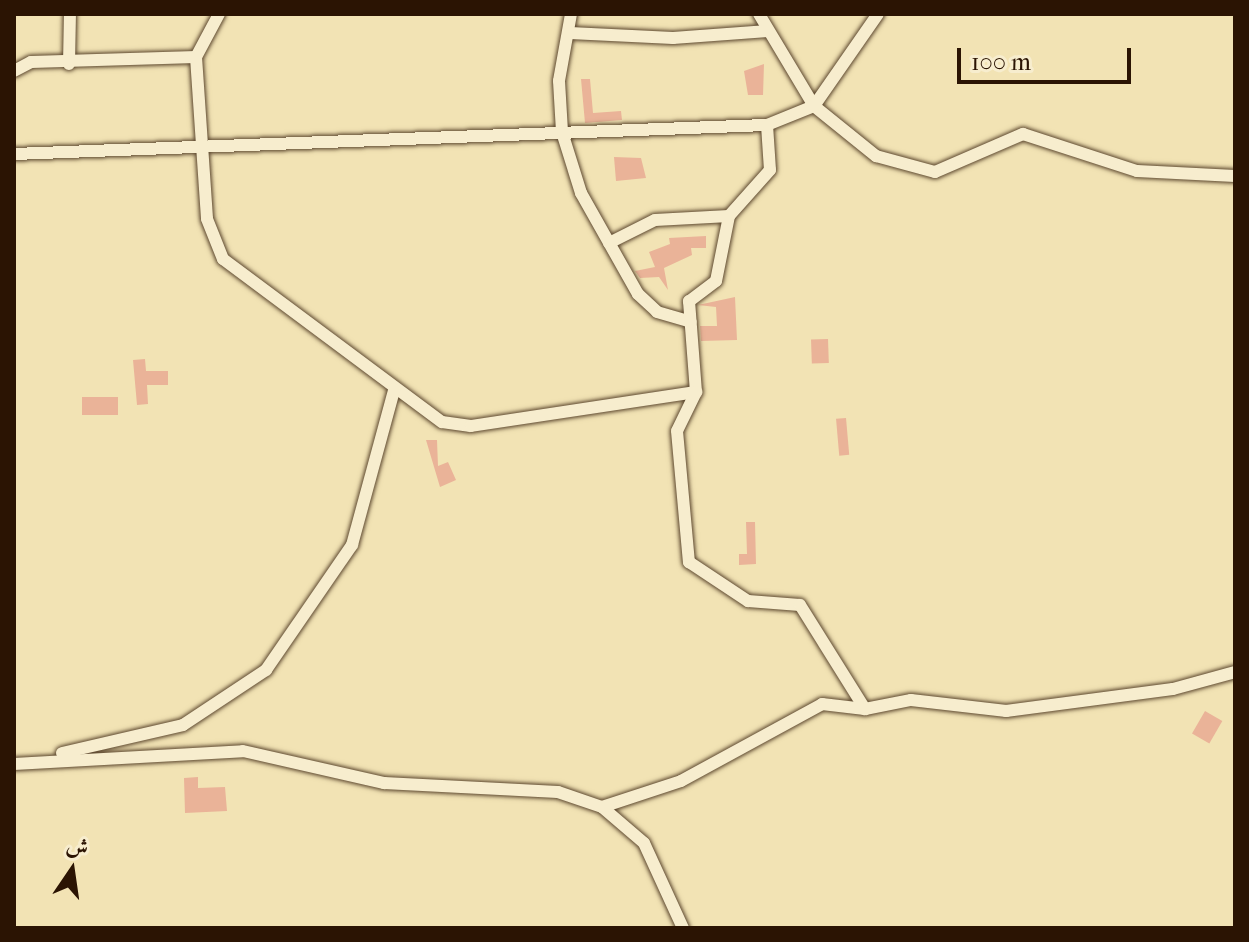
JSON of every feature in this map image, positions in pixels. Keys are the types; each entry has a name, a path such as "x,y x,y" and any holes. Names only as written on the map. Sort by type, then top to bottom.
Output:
{"street":[{"path":"69,64 70,14"},
{"path":"219,14 196,57 199,147 207,219 223,259 394,390 442,422 471,426 696,392"},
{"path":"571,14 559,81 562,132 581,193 638,294 657,312 691,322"},
{"path":"759,14 814,106 876,156 914,169 935,172 1023,134 1137,171 1235,176"},
{"path":"14,154 767,125 814,106 878,14"},
{"path":"570,33 673,38 768,31"},
{"path":"14,71 31,62 69,64 196,57"},
{"path":"767,125 770,170 729,216 716,281 691,297 696,392 677,431 689,562 748,601 800,605 865,709"},
{"path":"609,243 655,220 729,216"},
{"path":"18,763 183,725 266,670 352,545 394,390"},
{"path":"602,807 681,781 822,704 865,709 911,700 1006,711 1173,689 1235,672"},
{"path":"18,763 243,751 384,783 558,792 602,807 644,843 683,928"}],"building":[{"path":"764,64 763,95 748,95 744,71"},
{"path":"581,79 590,79 593,113 621,111 622,120 585,123"},
{"path":"614,157 641,158 646,178 616,181"},
{"path":"706,236 706,248 691,248 692,255 664,268 668,290 659,277 640,278 635,271 655,267 649,252 670,244 669,238"},
{"path":"735,297 737,340 701,341 700,326 717,326 716,307 698,305"},
{"path":"828,339 829,363 812,364 811,340"},
{"path":"145,359 146,371 168,371 168,385 147,385 148,404 137,405 133,360"},
{"path":"82,397 118,397 118,415 82,415"},
{"path":"846,418 849,455 839,456 836,419"},
{"path":"426,440 437,440 438,466 448,462 456,480 440,487"},
{"path":"746,522 755,522 756,564 739,565 739,554 747,554"},
{"path":"1205,711 1222,721 1209,744 1192,734"},
{"path":"198,777 198,788 225,787 227,811 185,813 184,778"}]}
